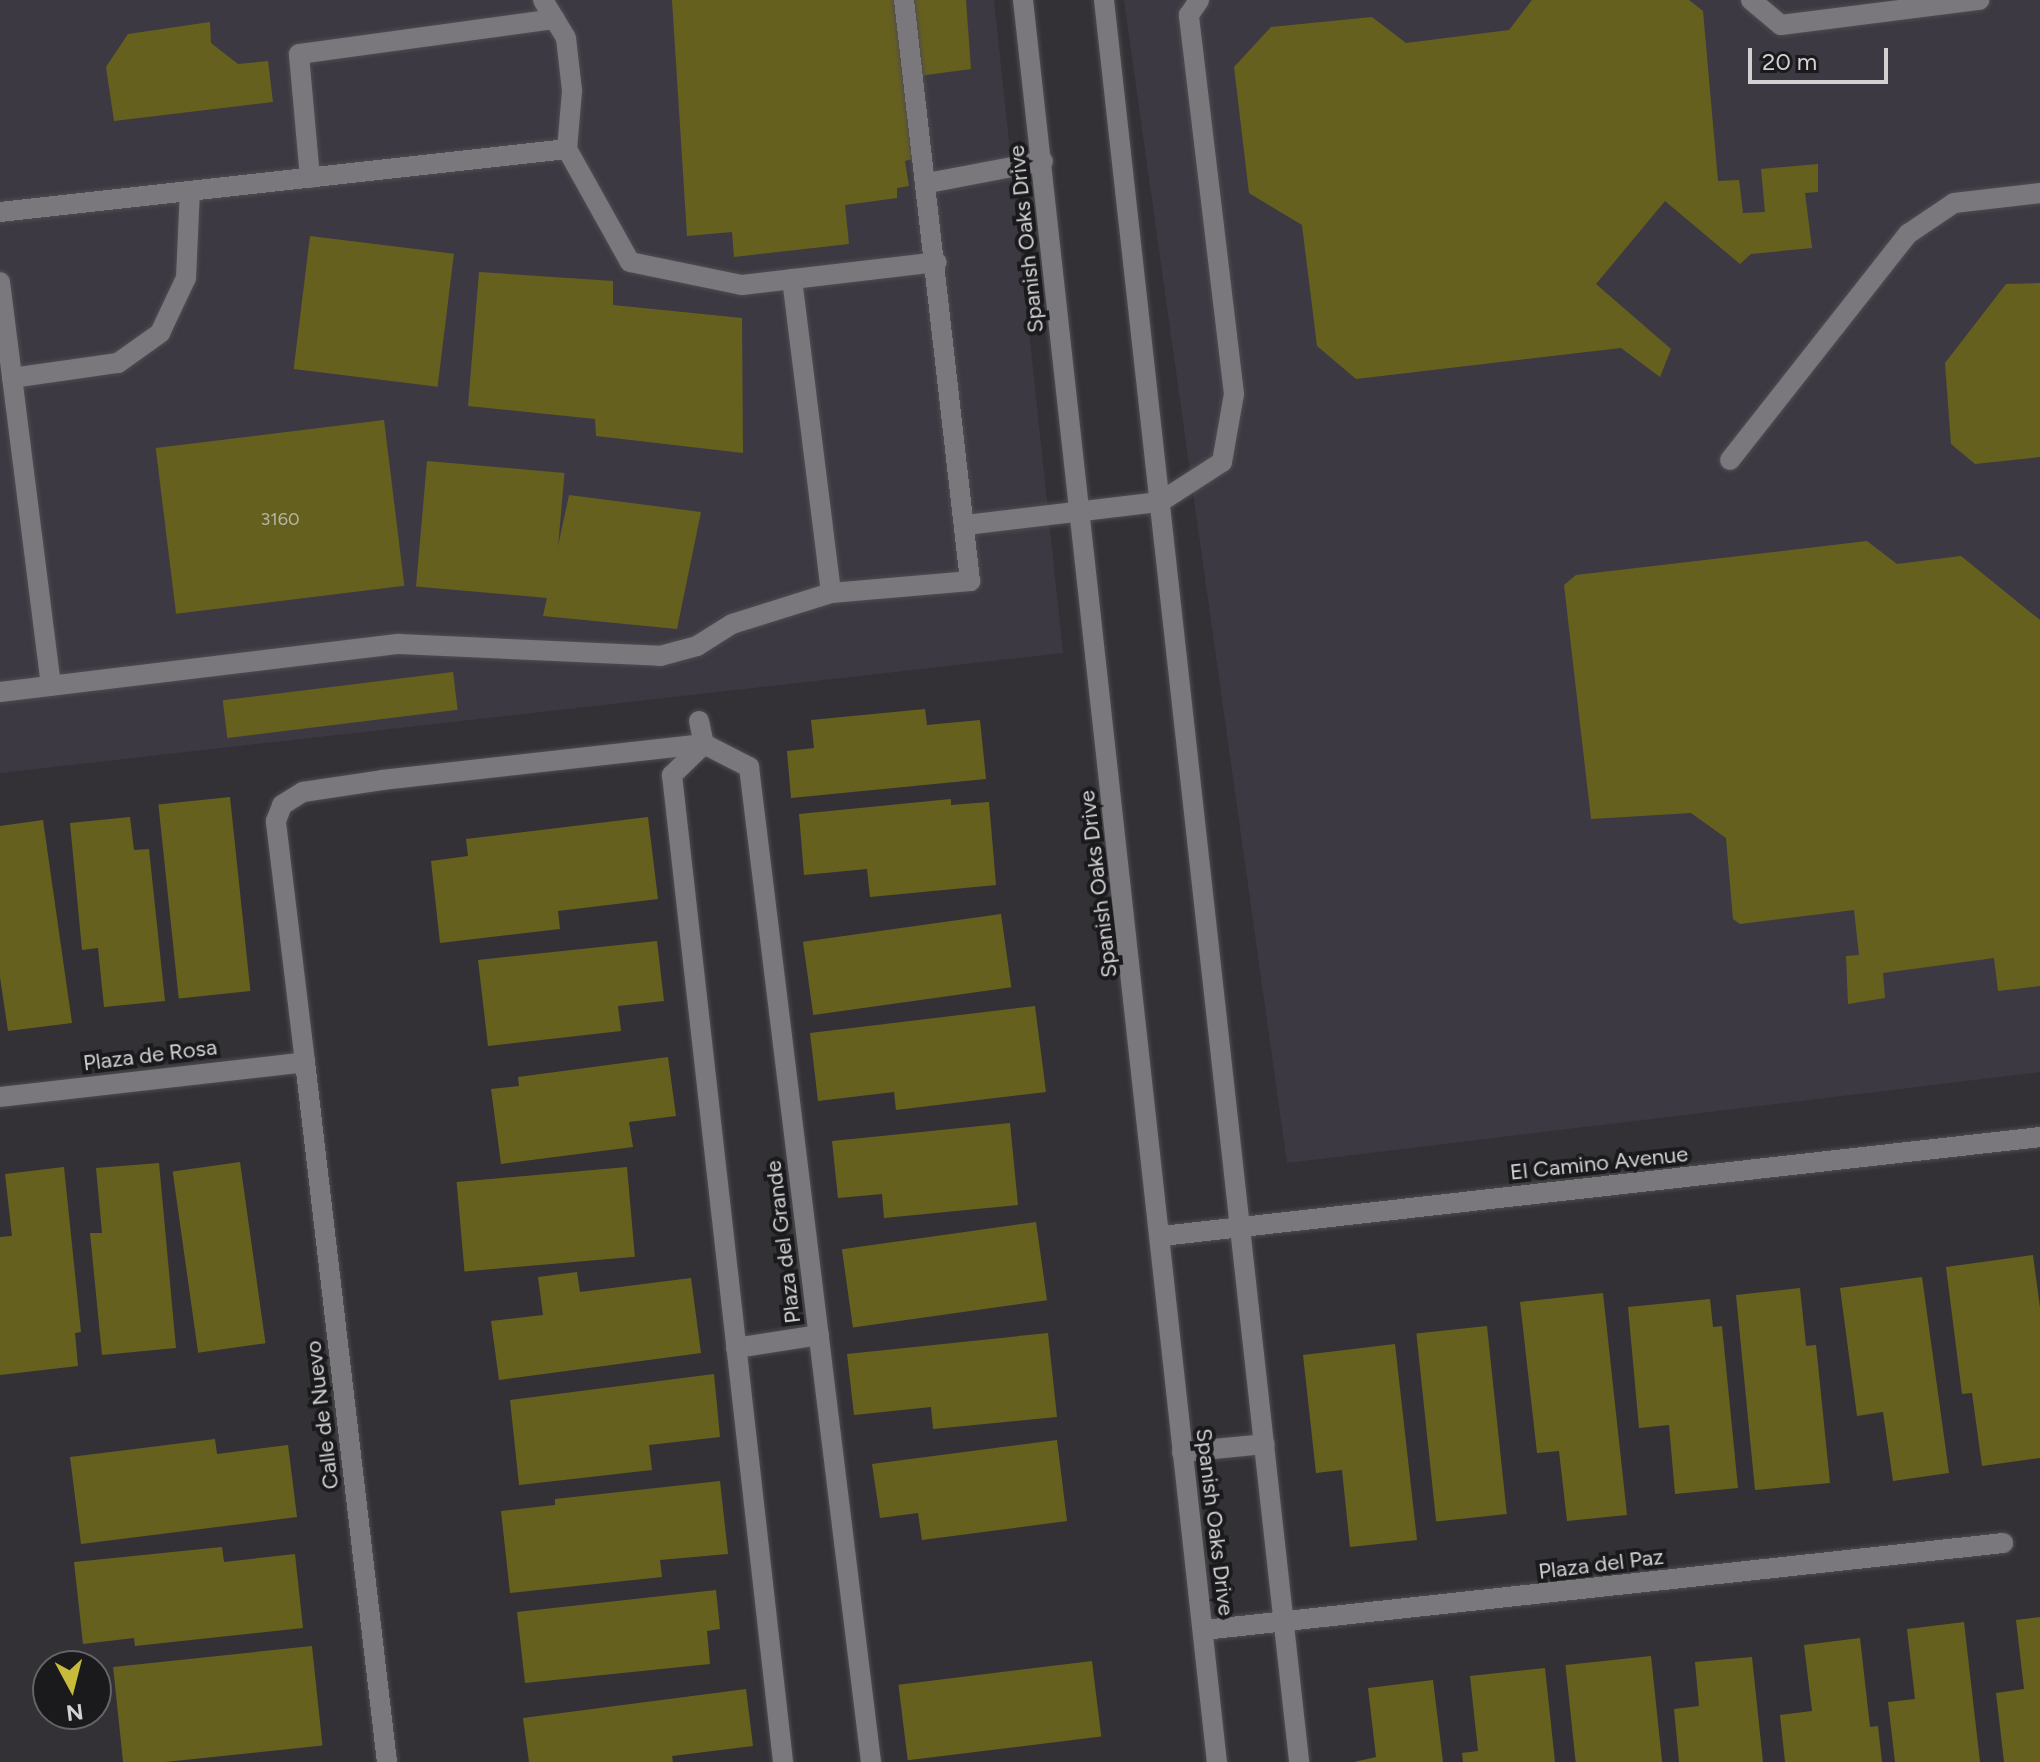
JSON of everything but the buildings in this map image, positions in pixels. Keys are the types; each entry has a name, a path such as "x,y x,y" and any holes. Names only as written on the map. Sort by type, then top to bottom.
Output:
{"street":[{"path":"543,0 566,38 572,91 567,149 630,262 742,285 937,262"},
{"path":"0,692 399,644 660,656 697,646 732,624 831,593 970,581 937,262 904,0"},
{"name":"Spanish Oaks Drive","path":"1023,0 1162,1236 1182,1452 1217,1762"},
{"path":"1104,0 1287,1624 1299,1762"},
{"path":"966,525 1160,502 1222,462 1234,394 1189,15 1199,0"},
{"path":"1751,0 1781,25 1979,0"},
{"path":"310,178 299,54 555,19"},
{"path":"0,212 567,149"},
{"path":"928,183 1043,161"},
{"path":"12,378 118,363 160,333 186,278 190,191"},
{"path":"1730,460 1908,234 1954,203 2040,193"},
{"path":"792,279 831,593"},
{"path":"0,282 51,686"},
{"path":"699,721 704,744 672,775 783,1762"},
{"name":"Calle de Nuevo","path":"387,1762 276,821 282,805 303,792 382,780 704,744"},
{"name":"Plaza del Grande","path":"704,744 749,767 871,1762"},
{"name":"Plaza de Rosa","path":"0,1097 305,1062"},
{"name":"El Camino Avenue","path":"1162,1236 2040,1137"},
{"path":"736,1348 819,1335"},
{"path":"1182,1452 1265,1444"},
{"name":"Plaza del Paz","path":"1204,1630 1287,1624 2003,1543"}],"shaded area":[{"path":"0,0 994,0 1063,653 0,773"},
{"path":"1124,0 2040,0 2040,1072 1287,1163"}]}
